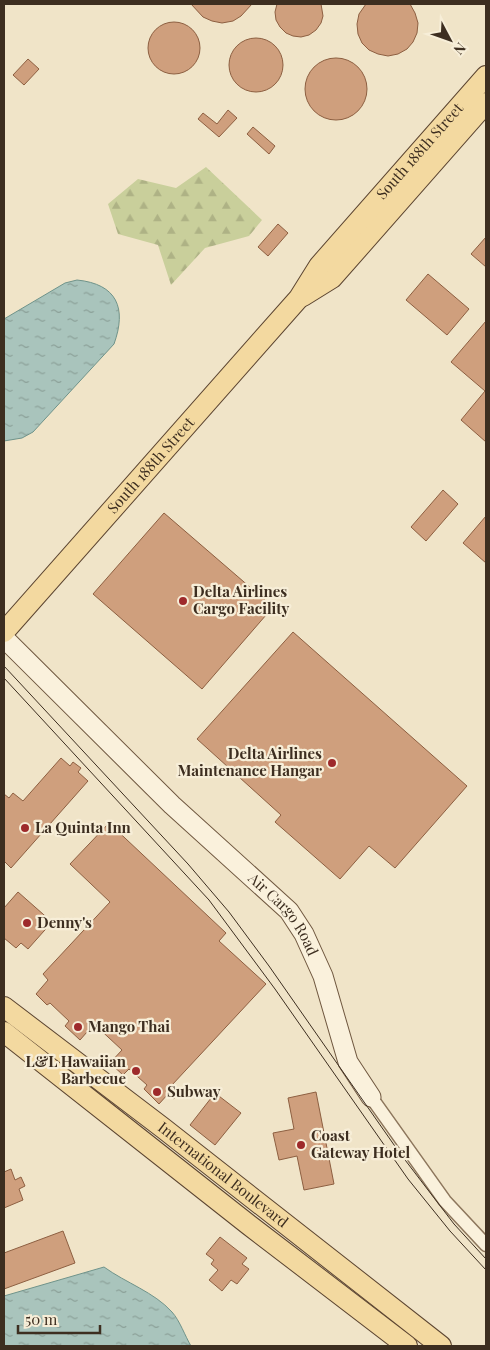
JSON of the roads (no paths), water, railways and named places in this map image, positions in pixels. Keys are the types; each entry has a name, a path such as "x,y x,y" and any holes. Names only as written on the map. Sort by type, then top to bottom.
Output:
{"main road":[{"name":"South 188th Street","path":"4,632 299,298 319,266 486,76"},
{"name":"South 188th Street","path":"299,298 332,278 486,103"},
{"name":"International Boulevard","path":"4,1007 163,1128 441,1346"},
{"name":"International Boulevard","path":"4,1032 249,1226 407,1346"}],"street":[{"name":"Air Cargo Road","path":"4,638 172,805 289,911 304,934 323,976 348,1062 445,1201 486,1245"}],"water":[{"path":"77,280 91,282 101,287 110,293 115,300 119,309 119,319 114,344 33,432 22,438 4,441 4,319 65,283"},
{"path":"104,1267 165,1305 178,1320 191,1346 4,1346 4,1296"}],"tram line":[{"path":"4,666 188,864 229,912 399,1152 454,1224 486,1259"},
{"path":"4,678 209,900 275,989 408,1179 450,1231 486,1270"}],"place":[{"name":"Delta Airlines Cargo Facility","path":"183,601"},
{"name":"Delta Airlines Maintenance Hangar","path":"332,763"},
{"name":"La Quinta Inn","path":"25,828"},
{"name":"Denny's","path":"27,923"},
{"name":"Mango Thai","path":"78,1027"},
{"name":"L&L Hawaiian Barbecue","path":"136,1071"},
{"name":"Subway","path":"157,1092"},
{"name":"Coast Gateway Hotel","path":"301,1145"}]}
